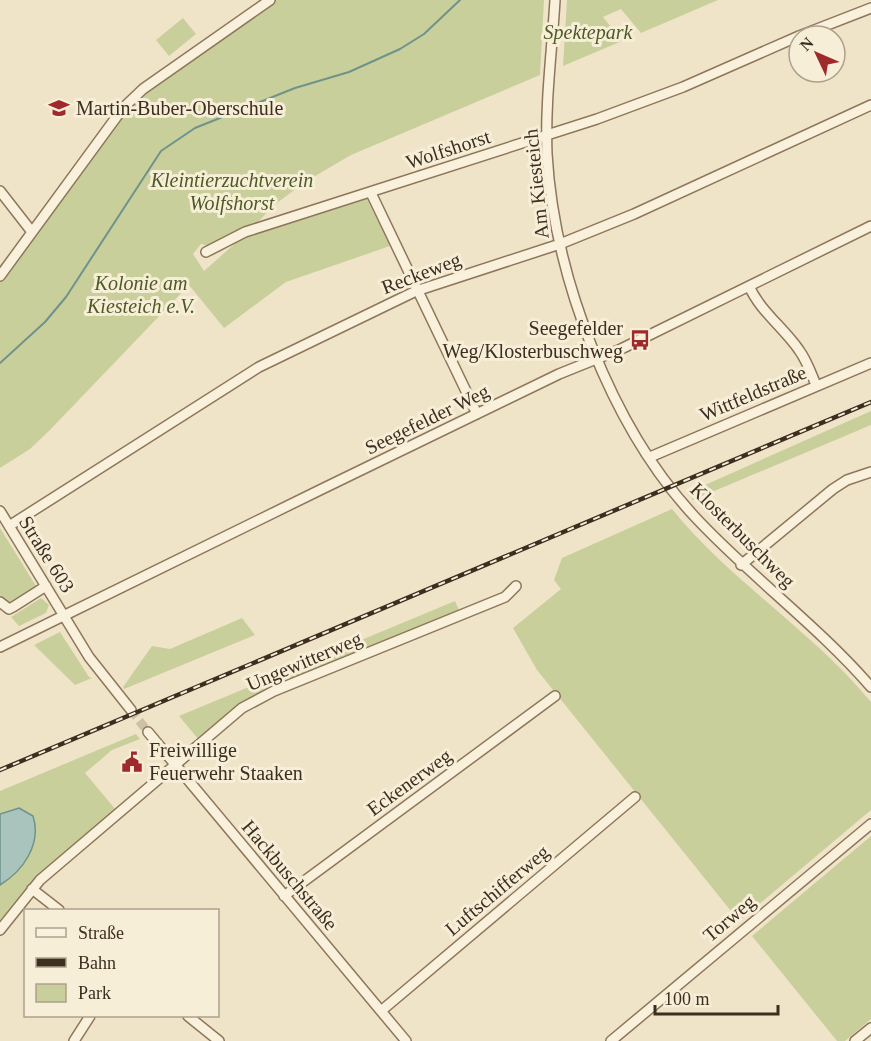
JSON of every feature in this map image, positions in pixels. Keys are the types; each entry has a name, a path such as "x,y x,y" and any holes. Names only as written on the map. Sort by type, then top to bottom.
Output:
{"street":[{"path":"0,276 108,125 128,103 143,89 270,0"},
{"name":"Am Kiesteich","path":"555,0 547,136 549,177 560,244 581,316 597,359"},
{"name":"Wolfshorst","path":"830,24 871,8"},
{"name":"Wolfshorst","path":"206,252 245,232 547,136 683,87 787,41"},
{"name":"Reckeweg","path":"9,526 259,367 416,291 560,244 634,214 871,105"},
{"path":"0,191 32,232"},
{"path":"371,193 416,291 477,414"},
{"name":"Seegefelder Weg","path":"0,647 477,414 597,359 871,226"},
{"path":"748,286 768,315 801,353 816,385"},
{"name":"Klosterbuschweg","path":"597,359 650,457 694,516 741,565 830,643 871,687"},
{"name":"Wittfeldstraße","path":"650,457 871,363"},
{"path":"741,565 833,489 847,480 871,472"},
{"name":"Straße 603","path":"0,511 64,616"},
{"path":"0,602 9,609 46,586"},
{"name":"Ungewitterweg","path":"0,930 32,889 231,716 259,698 505,597 516,586"},
{"path":"64,616 89,657 131,710"},
{"name":"Eckenerweg","path":"284,896 555,696"},
{"name":"Hackbuschstraße","path":"148,732 406,1041"},
{"name":"Luftschifferweg","path":"381,1011 635,797"},
{"name":"Torweg","path":"611,1041 871,824"},
{"path":"32,889 58,909"},
{"path":"74,1041 89,1017"},
{"path":"189,1017 219,1041"},
{"path":"855,1041 871,1028"}],"green space":[{"path":"277,0 544,0 540,75 351,155 305,182 273,206 259,221 209,246 201,244 193,254 204,271 239,240 367,199 390,246 286,282 224,328 189,285 49,431 30,449 0,468 0,281 106,135 140,97"},
{"name":"Spektepark","path":"567,0 718,0 641,33 621,9 603,17 622,41 563,66"},
{"path":"183,18 196,34 169,56 156,40"},
{"path":"871,411 871,425 693,500 687,493"},
{"path":"672,509 720,560 823,652 871,702 871,810 739,921 537,670 513,628 561,589 554,580 562,558"},
{"path":"0,528 36,586 8,603 0,595"},
{"path":"41,598 49,605 46,613 19,626 11,617"},
{"path":"455,601 459,610 454,614 305,674 199,740 179,716"},
{"path":"242,618 255,635 124,689 123,687 152,646 170,649"},
{"path":"60,632 89,677 92,678 75,685 34,645"},
{"path":"136,734 140,739 112,750 85,773 116,810 31,884 0,921 0,791"},
{"path":"871,836 871,1019 845,1041 837,1041 752,936"}],"water":[{"path":"19,808 33,816 35,837 33,846 23,864 0,885 0,814"}],"waterway":[{"path":"0,363 45,322 66,297 161,151 195,128 295,88 349,72 400,49 424,34 460,0"}],"tunnel":[{"path":"131,710 148,732"}],"railway":[{"path":"0,770 871,402"}],"place":[{"name":"Martin-Buber-Oberschule","path":"59,108"},
{"name":"Seegefelder Weg/Klosterbuschweg","path":"640,340"},
{"name":"Freiwillige Feuerwehr Staaken","path":"132,762"}],"park label":[{"name":"Kleintierzuchtverein Wolfshorst","path":"232,192"},
{"name":"Kolonie am Kiesteich e.V.","path":"141,294"}]}
